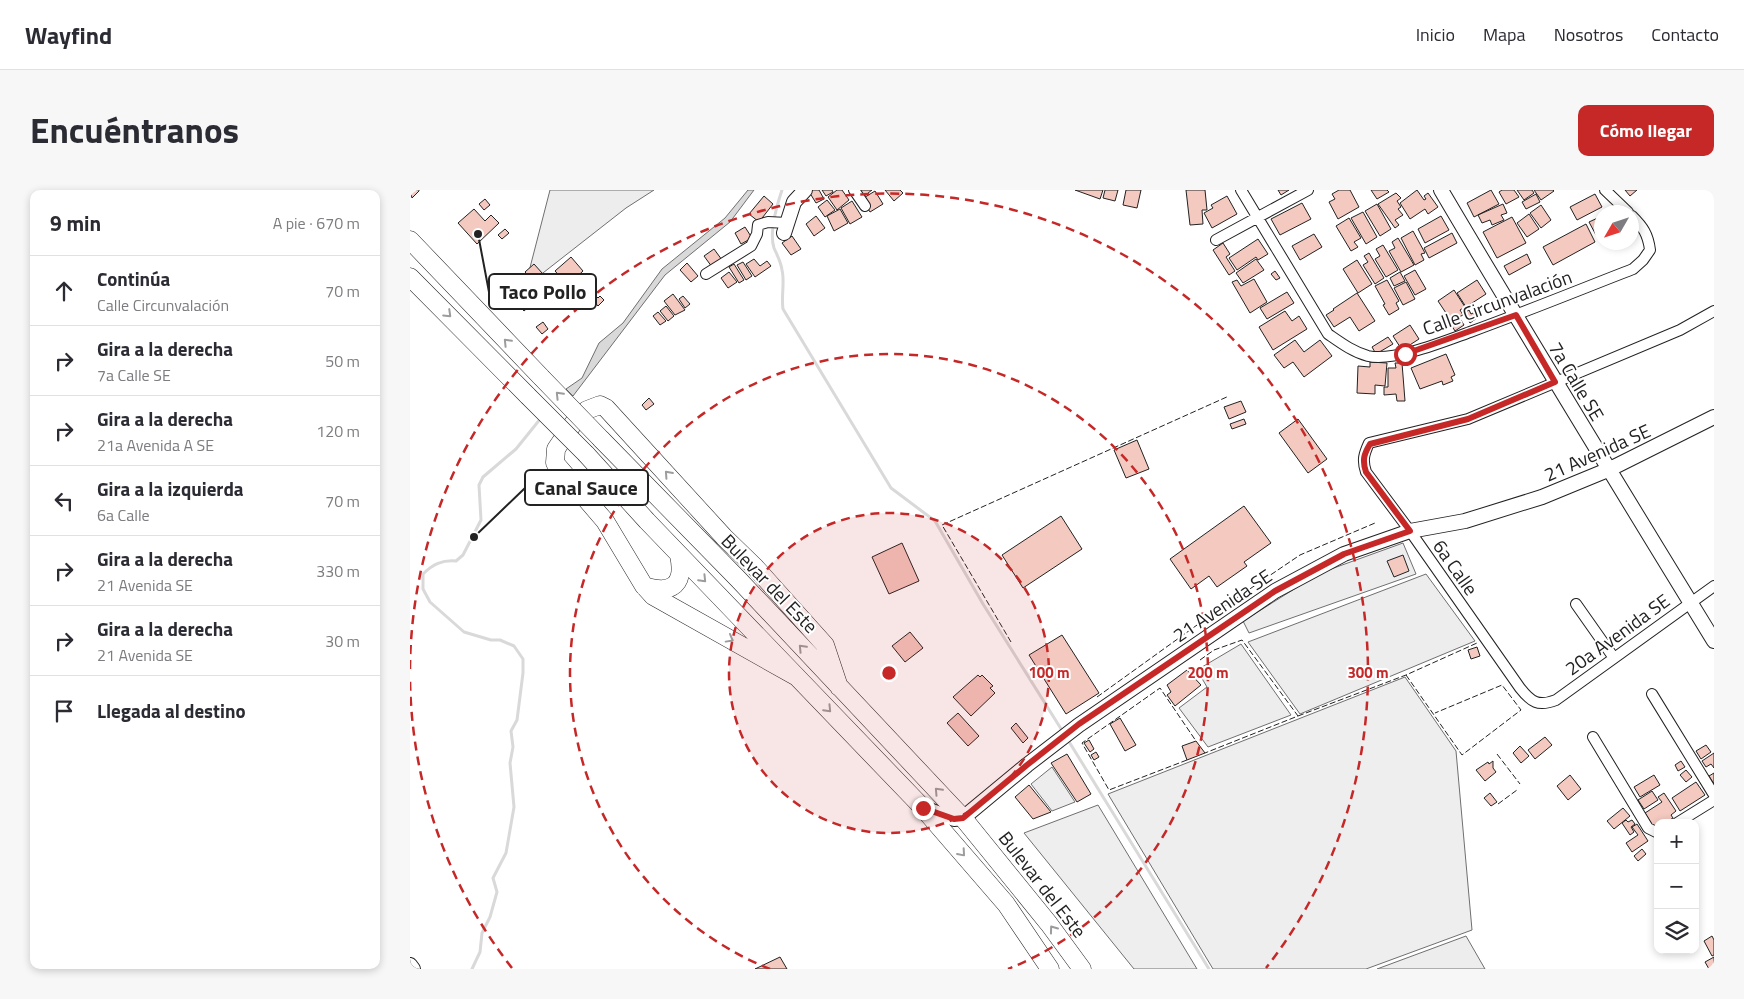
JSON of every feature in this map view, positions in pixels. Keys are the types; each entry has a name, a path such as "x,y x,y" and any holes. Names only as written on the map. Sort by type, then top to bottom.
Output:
{"highway":[{"name":"Bulevar del Este","path":"410,240 732,573 963,818 1050,924 1082,969"},
{"path":"411,278 463,328 586,454 656,530 923,808 1006,904 1050,969"},
{"path":"797,676 653,596 644,586 605,521 555,463 556,449 575,421 587,410 600,405 606,408 724,537 755,567 825,645 835,670 839,687"},
{"path":"621,460 634,461 705,531 724,537"},
{"path":"656,530 667,525 674,527 750,600 773,617"},
{"path":"644,586 656,590 670,588 676,583 682,569 680,555"}],"street":[{"path":"706,274 750,246 758,234 758,225 768,222 784,226 794,202 805,190"},
{"path":"854,190 865,206"},
{"name":"Calle Circunvalación","path":"1241,190 1328,334 1346,347 1368,356 1405,354 1516,315 1633,269 1644,260 1650,250 1649,237 1639,223"},
{"path":"1216,240 1308,190"},
{"name":"7a Calle SE","path":"1440,190 1714,641"},
{"path":"1605,190 1621,205"},
{"path":"1555,382 1680,330 1714,311"},
{"name":"6a Calle","path":"1537,703 1527,697 1520,688 1410,531 1366,472 1363,462 1364,453 1370,444 1468,419 1555,382"},
{"name":"21 Avenida SE","path":"963,818 1079,724 1275,591 1344,554 1410,531 1465,521 1542,497 1610,469 1714,417"},
{"name":"20a Avenida SE","path":"1537,703 1546,704 1556,700 1714,586"},
{"path":"1576,604 1614,658"},
{"path":"1652,694 1714,795"},
{"path":"1593,737 1648,828 1654,832"},
{"path":"1683,819 1714,800"},
{"path":"923,808 954,819 963,818"},
{"path":"410,965 412,969"}],"shaded area":[{"path":"550,190 654,190 626,208 525,287"},
{"path":"748,190 754,190 730,222 665,275 573,396 566,389 582,378 599,343 623,323 662,269 725,218"},
{"path":"1403,543 1416,574 1249,633 1243,621 1320,573"},
{"path":"1426,574 1475,641 1300,714 1248,642"},
{"path":"1241,644 1291,715 1208,747 1179,708 1207,687 1197,670"},
{"path":"1405,677 1456,751 1472,930 1366,969 1213,969 1108,794"},
{"path":"1052,767 1075,802 1052,811 1031,784"},
{"path":"1098,805 1197,969 1134,969 1024,833"},
{"path":"1466,936 1485,969 1377,969"}],"building":[{"path":"410,190 419,190 419,191 412,198"},
{"path":"808,190 819,190 824,199 816,203"},
{"path":"822,190 832,190 833,192 826,196"},
{"path":"837,190 842,190 849,200 837,210 828,197"},
{"path":"858,190 872,190 863,197"},
{"path":"885,190 900,190 903,193 894,201"},
{"path":"1075,190 1103,190 1100,199"},
{"path":"1105,190 1118,190 1115,201 1103,198"},
{"path":"1126,190 1141,190 1137,208 1123,205"},
{"path":"1186,190 1205,190 1207,210 1202,210 1203,224 1190,225"},
{"path":"1278,190 1289,190 1281,195"},
{"path":"1339,190 1350,190 1359,207 1338,219 1329,202 1335,199 1332,194"},
{"path":"1371,190 1387,190 1389,192 1377,199"},
{"path":"1417,190 1424,200 1426,199 1424,196 1428,193 1438,207 1428,214 1425,209 1410,219 1400,203"},
{"path":"1491,190 1499,204 1474,217 1467,203"},
{"path":"1502,190 1514,190 1519,197 1506,204 1499,192"},
{"path":"1517,190 1532,190 1534,193 1524,200"},
{"path":"1534,190 1553,190 1554,191 1541,200"},
{"path":"1625,190 1637,190 1630,196"},
{"path":"875,191 883,204 870,212 862,199"},
{"path":"1396,193 1401,198 1397,201 1401,207 1398,209 1403,215 1395,220 1399,225 1395,228 1378,204"},
{"path":"1536,194 1540,202 1526,209 1522,202"},
{"path":"1595,194 1601,205 1594,205 1594,211 1577,220 1570,207"},
{"path":"764,196 773,204 759,222 749,214"},
{"path":"1227,196 1237,214 1212,228 1204,213 1213,208 1211,205"},
{"path":"485,199 490,205 484,210 479,204"},
{"path":"827,200 835,210 825,217 818,207"},
{"path":"852,201 862,217 850,224 841,208"},
{"path":"1302,203 1311,219 1280,235 1271,219"},
{"path":"1377,204 1391,229 1380,236 1365,211"},
{"path":"1503,204 1507,213 1501,215 1504,220 1492,225 1490,220 1482,223 1478,215"},
{"path":"1541,205 1551,220 1541,228 1530,213"},
{"path":"474,209 485,221 491,215 499,223 477,244 458,223"},
{"path":"840,209 848,223 834,231 827,216"},
{"path":"1363,212 1377,237 1366,244 1351,218"},
{"path":"1529,214 1539,229 1527,237 1517,223"},
{"path":"816,216 825,228 814,236 806,224"},
{"path":"1441,216 1449,230 1425,243 1418,229"},
{"path":"1512,217 1526,243 1497,258 1483,232"},
{"path":"1349,218 1361,238 1354,242 1358,247 1351,251 1336,226"},
{"path":"1594,220 1594,231 1589,222"},
{"path":"1586,224 1594,240 1594,243 1553,265 1543,247"},
{"path":"745,227 752,238 741,244 735,233"},
{"path":"505,229 509,233 502,239 498,235"},
{"path":"1413,231 1425,253 1421,254 1424,260 1415,265 1401,238"},
{"path":"1452,233 1457,243 1429,258 1424,248"},
{"path":"1314,234 1322,247 1300,260 1292,246"},
{"path":"792,236 801,249 791,255 782,243"},
{"path":"1398,238 1414,265 1401,272 1389,251 1395,248 1392,242"},
{"path":"1258,239 1268,254 1258,260 1256,257 1237,270 1229,258"},
{"path":"1223,243 1230,254 1226,257 1235,271 1229,275 1213,250"},
{"path":"1383,245 1398,270 1386,277 1375,259 1380,256 1376,249"},
{"path":"714,249 722,260 712,267 704,256"},
{"path":"1369,253 1384,278 1375,284 1363,265 1368,262 1364,256"},
{"path":"1527,254 1531,263 1509,275 1504,266"},
{"path":"571,257 583,271 568,285 555,271"},
{"path":"754,259 760,266 767,261 771,266 755,277 746,264"},
{"path":"1256,259 1264,270 1243,283 1236,273"},
{"path":"1357,260 1372,284 1358,293 1343,269"},
{"path":"743,262 752,276 746,280 737,265"},
{"path":"687,263 698,276 691,282 680,270"},
{"path":"534,264 551,283 543,291 525,272"},
{"path":"734,264 744,280 739,283 729,267"},
{"path":"1415,270 1426,289 1415,295 1404,276"},
{"path":"1275,271 1280,278 1276,280 1271,274"},
{"path":"729,272 737,282 728,288 721,278"},
{"path":"1400,272 1405,281 1394,286 1390,278"},
{"path":"1254,279 1267,302 1250,313 1232,282 1237,280 1241,286"},
{"path":"1387,280 1399,301 1396,303 1399,309 1389,315 1375,286"},
{"path":"1477,280 1486,294 1466,307 1457,293"},
{"path":"1406,282 1415,299 1403,305 1394,288"},
{"path":"1454,290 1465,307 1460,310 1463,315 1459,317 1464,325 1455,331 1448,320 1450,319 1438,301"},
{"path":"1287,292 1294,303 1267,319 1260,308"},
{"path":"1357,293 1375,321 1359,331 1350,317 1334,327 1326,315"},
{"path":"522,294 532,304 524,311 515,301"},
{"path":"673,294 685,310 675,315 664,301"},
{"path":"595,295 598,298 600,296 604,300 598,306 591,298"},
{"path":"683,296 690,304 685,308 679,299"},
{"path":"666,306 674,316 668,321 660,311"},
{"path":"1469,310 1477,318 1470,323 1464,313"},
{"path":"1285,311 1292,321 1299,316 1307,329 1273,350 1259,327"},
{"path":"658,312 666,321 660,325 653,316"},
{"path":"543,322 548,329 542,334 536,327"},
{"path":"1410,325 1419,339 1402,350 1393,336"},
{"path":"1388,337 1393,344 1376,354 1372,347"},
{"path":"1295,340 1304,352 1320,340 1332,356 1304,377 1293,362 1284,368 1274,355"},
{"path":"1446,354 1455,375 1451,377 1453,381 1443,385 1442,381 1420,389 1411,368"},
{"path":"1370,362 1387,363 1385,386 1375,385 1375,394 1357,393 1358,366 1370,367"},
{"path":"1395,363 1402,363 1405,401 1397,401 1396,394 1384,395 1384,387 1388,387 1388,368 1396,368"},
{"path":"649,398 654,404 646,410 642,405"},
{"path":"1241,401 1246,412 1229,419 1224,407"},
{"path":"1244,419 1246,424 1232,429 1230,424"},
{"path":"1298,419 1327,459 1308,473 1279,433"},
{"path":"1137,440 1149,469 1126,478 1114,450"},
{"path":"1244,506 1271,543 1244,562 1247,566 1217,587 1209,576 1191,589 1170,559"},
{"path":"1061,516 1082,549 1023,588 1002,555"},
{"path":"902,543 919,581 889,594 872,557"},
{"path":"1403,555 1409,571 1394,577 1387,561"},
{"path":"910,632 923,648 905,662 892,646"},
{"path":"1062,635 1099,693 1066,714 1029,655"},
{"path":"1477,647 1480,656 1471,659 1468,650"},
{"path":"1187,670 1201,685 1175,706 1167,695 1171,692 1167,685"},
{"path":"978,675 980,677 982,675 993,686 990,688 995,693 971,716 953,697"},
{"path":"958,713 979,736 968,746 947,723"},
{"path":"1120,718 1136,745 1125,751 1110,724"},
{"path":"1016,723 1028,738 1023,743 1011,728"},
{"path":"1545,737 1552,745 1535,759 1528,750"},
{"path":"1089,740 1094,749 1090,752 1084,743"},
{"path":"1196,741 1205,753 1187,760 1182,746"},
{"path":"1706,745 1711,752 1701,759 1696,751"},
{"path":"1520,746 1529,756 1521,763 1513,753"},
{"path":"1096,752 1099,757 1094,760 1091,755"},
{"path":"1714,753 1714,768 1711,764 1706,767 1702,761"},
{"path":"1067,754 1091,794 1077,802 1051,763"},
{"path":"1493,761 1493,768 1496,772 1485,781 1476,770"},
{"path":"1681,761 1685,767 1678,771 1675,765"},
{"path":"1686,770 1692,777 1686,782 1680,775"},
{"path":"1714,773 1714,784 1709,776"},
{"path":"1570,775 1581,789 1568,800 1557,786"},
{"path":"1654,775 1660,785 1640,797 1634,787"},
{"path":"1696,782 1705,795 1680,811 1672,798"},
{"path":"1029,785 1051,812 1033,819 1015,797"},
{"path":"1652,791 1658,800 1644,809 1638,800"},
{"path":"1490,793 1497,802 1491,806 1484,798"},
{"path":"1664,793 1676,811 1671,815 1673,818 1671,819 1654,819 1654,828 1645,813 1662,802 1658,797"},
{"path":"1623,808 1630,816 1614,829 1607,821"},
{"path":"1626,820 1628,822 1632,820 1635,824 1631,827 1634,832 1630,835 1622,823"},
{"path":"1637,824 1648,841 1632,852 1626,843 1638,835 1632,827"},
{"path":"1642,849 1646,854 1638,861 1634,856"},
{"path":"1712,936 1714,940 1714,955 1712,956 1704,941"},
{"path":"780,957 787,969 755,969"},
{"path":"1714,957 1714,969 1709,969 1705,962"}],"waterway":[{"path":"782,190 772,235 774,248 780,261 783,275 783,309 891,488 935,521 983,604 1063,732"},
{"path":"472,969 480,952 482,933 490,917 497,892 493,878 506,853 514,807 510,763 513,747 511,731 517,720 523,659 514,646 500,640 491,640 464,632 430,602 423,589 423,574 438,563 456,561 463,555 481,520 479,485 483,477 516,449 541,418"},
{"path":"1068,740 1209,969"}],"fence":[{"path":"1011,642 942,525 1229,396"},
{"path":"1097,697 1204,620 1300,555 1375,523"},
{"path":"1200,660 1214,650 1242,640 1298,716 1205,753"},
{"path":"1298,716 1406,675 1477,643"},
{"path":"1406,675 1462,755 1521,710 1502,685 1435,713"},
{"path":"1187,760 1109,790 1082,743 1160,688 1196,741"},
{"path":"1497,754 1520,784"},
{"path":"1498,804 1517,790"}],"place":[{"name":"Taco Pollo","path":"478,234"},
{"name":"Canal Sauce","path":"474,537"}],"route":[{"path":"923,808 954,819 963,818 1079,724 1275,591 1344,554 1410,531 1366,472 1363,462 1364,453 1370,444 1379,440 1468,419 1555,382 1516,315 1405,354"}]}
